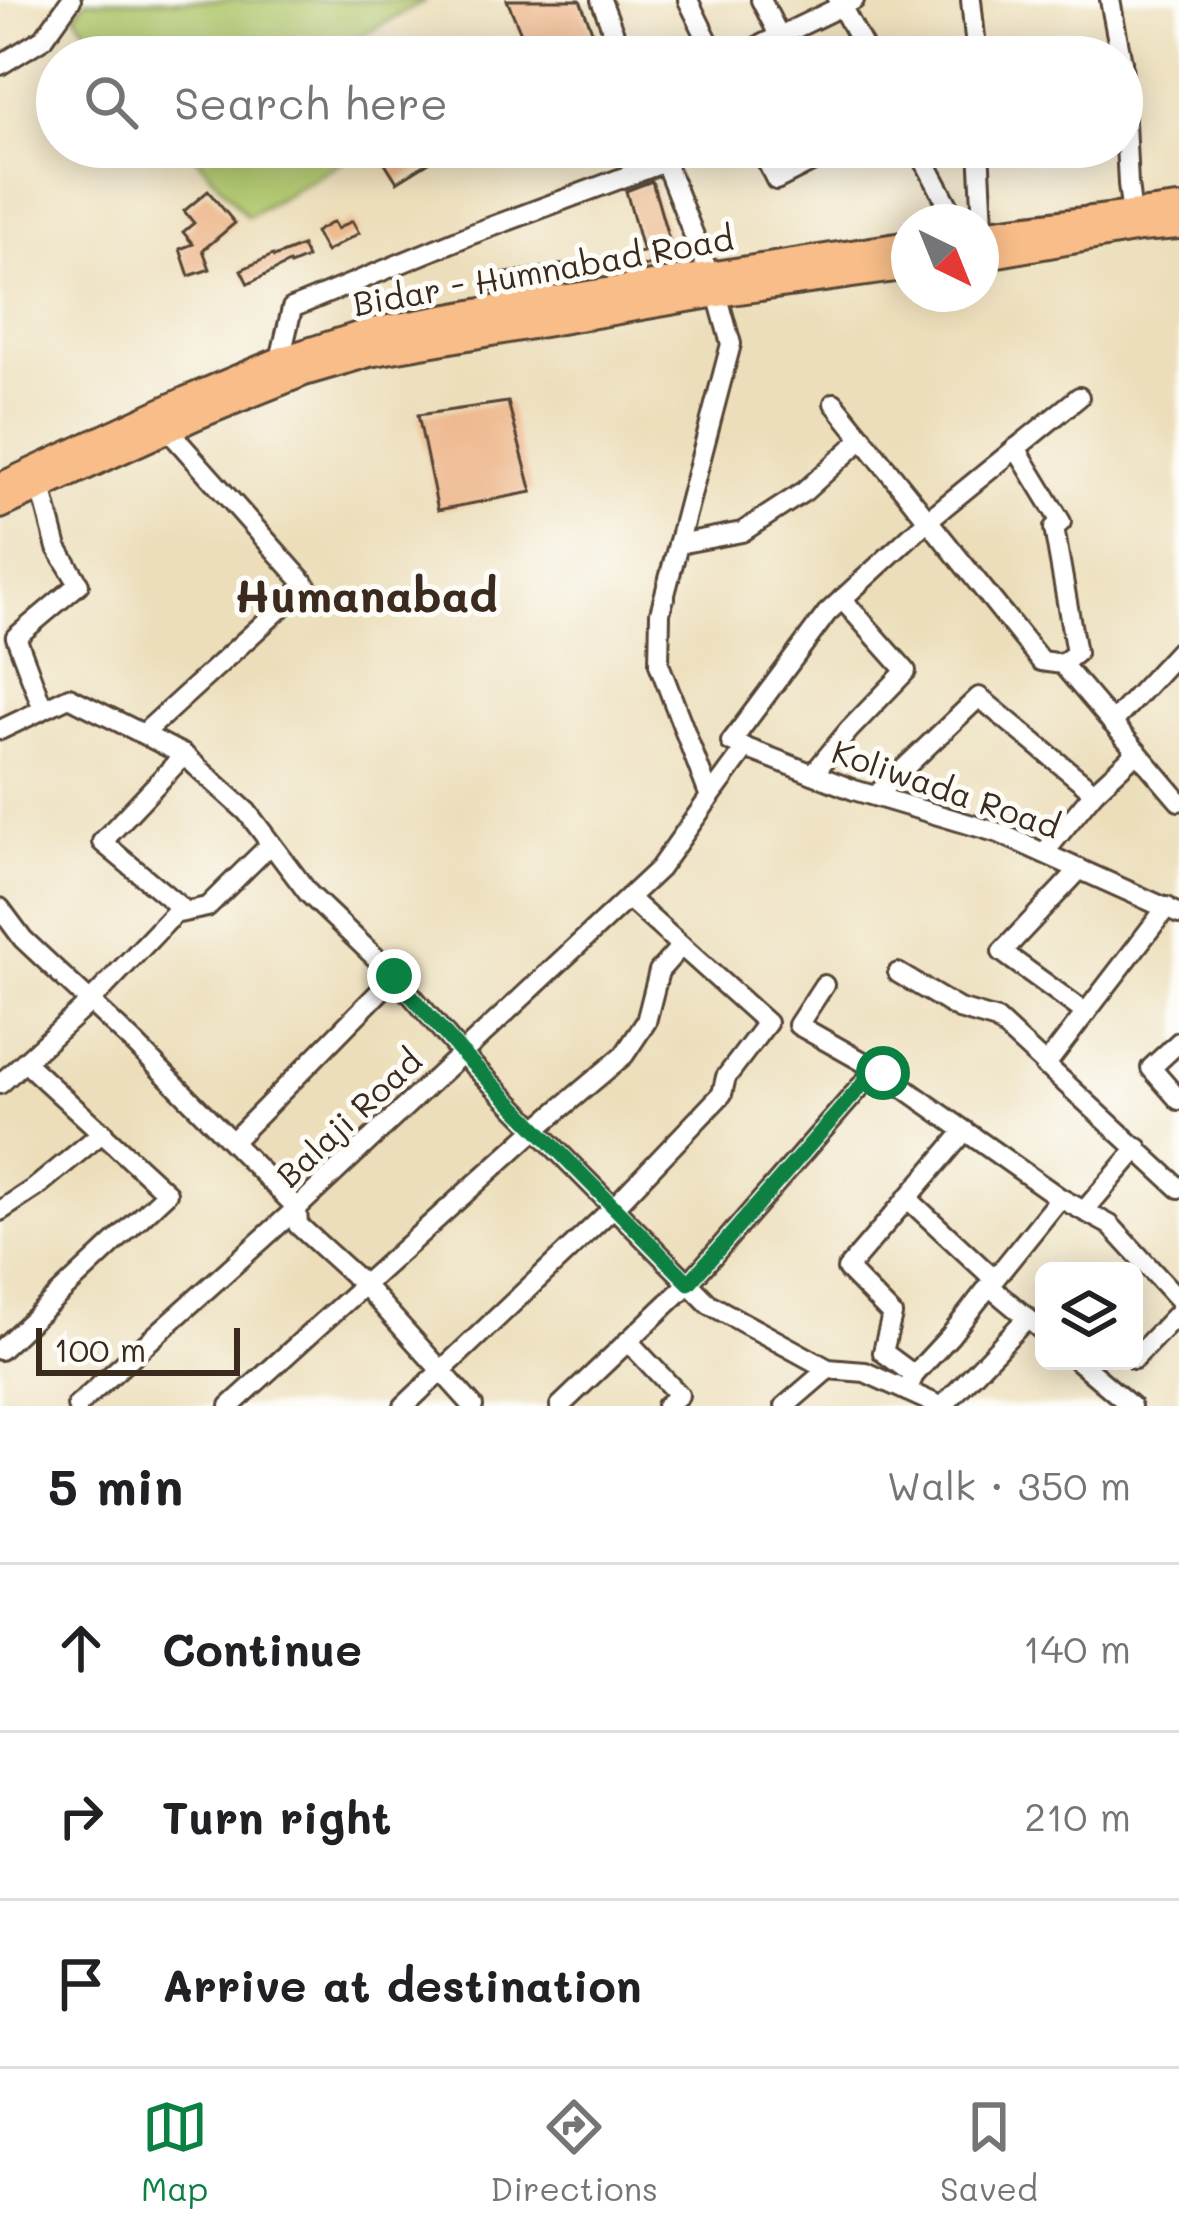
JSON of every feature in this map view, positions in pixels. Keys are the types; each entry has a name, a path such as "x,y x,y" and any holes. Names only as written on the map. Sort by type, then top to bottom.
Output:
{"main road":[{"path":"999,243 1132,222 1179,208"},
{"path":"1132,222 1179,226"},
{"name":"Bidar - Humnabad Road","path":"0,506 195,417 369,354 891,248"},
{"name":"Bidar - Humnabad Road","path":"0,486 280,360 371,332 713,284 891,269"}],"street":[{"path":"45,36 71,0"},
{"path":"615,36 604,8 623,0"},
{"path":"688,0 706,36"},
{"path":"761,0 779,36 844,2 859,36"},
{"path":"971,0 975,36"},
{"path":"1110,0 1117,36"},
{"path":"0,65 36,43"},
{"path":"280,360 292,308 629,168"},
{"path":"667,168 731,344 660,613 658,664 710,797"},
{"path":"770,168 776,180 800,168"},
{"path":"928,168 947,204"},
{"path":"980,168 981,204"},
{"path":"1129,168 1132,222"},
{"path":"710,797 746,748 731,742 827,613 928,520 1078,397"},
{"path":"834,403 1042,661 1062,664 1179,801"},
{"path":"143,734 306,585 169,431"},
{"path":"678,544 742,532 805,491 862,438"},
{"path":"1016,448 1061,522 1054,528 1076,653 1062,664"},
{"path":"41,488 57,548 79,584 16,637 44,709"},
{"path":"813,774 906,671 842,599"},
{"path":"1112,724 1179,652"},
{"path":"0,730 69,697 184,755 247,812 309,894 709,1304 828,1369 910,1383"},
{"path":"875,796 980,697 1094,792"},
{"name":"Koliwada Road","path":"746,748 875,796 999,833 1173,911"},
{"path":"1045,853 1094,792 1137,752"},
{"path":"184,755 102,842 185,911"},
{"name":"Balaji Road","path":"77,1406 628,898 658,869 710,797"},
{"path":"0,1084 90,1002 174,914 207,907 271,844"},
{"path":"1080,869 1002,952 1086,1013"},
{"path":"404,1406 614,1208 722,1094 726,1076 767,1023 628,898"},
{"path":"0,908 23,939 297,1208 298,1225 364,1285 473,1406"},
{"path":"1045,1066 1173,911"},
{"path":"230,1406 624,1055 646,1022 659,971 681,946"},
{"path":"898,974 959,1009 997,1020 1179,1188"},
{"path":"232,1142 394,976"},
{"path":"824,985 798,1024 876,1069 1060,1198 1110,1225 1179,1300"},
{"path":"1179,1042 1150,1068 1179,1100"},
{"path":"0,1350 167,1193 26,1063"},
{"path":"560,1406 689,1283 876,1069"},
{"path":"965,1131 847,1268 892,1315 883,1352 910,1383 941,1406 1027,1318"},
{"path":"0,1211 103,1132"},
{"path":"1084,1211 1138,1148"},
{"path":"908,1198 1035,1325"},
{"path":"910,1383 1060,1198"},
{"path":"1143,1350 1179,1312"},
{"path":"628,1341 679,1395 666,1406"},
{"path":"785,1406 828,1369"},
{"path":"1088,1370 1131,1406"},
{"path":"1107,1386 1123,1370"}],"green space":[{"path":"86,0 427,0 361,36 93,36 75,15"},
{"path":"206,168 332,168 247,217"}],"building":[{"path":"507,0 580,0 594,36 522,36"},
{"path":"388,168 419,168 397,182"},
{"path":"652,181 678,261 490,291 487,276 643,252 626,191"},
{"path":"208,191 235,223 203,250 210,269 189,276 180,249 193,244 183,232 194,223 184,211"},
{"path":"352,221 359,233 326,252 315,232 333,222 337,229"},
{"path":"302,246 307,258 248,284 241,270"},
{"path":"508,402 532,492 438,510 418,415"}],"district":[{"name":"Humanabad","path":"366,596"}],"route":[{"path":"394,976 461,1052 689,1283 876,1069 883,1073"}]}
